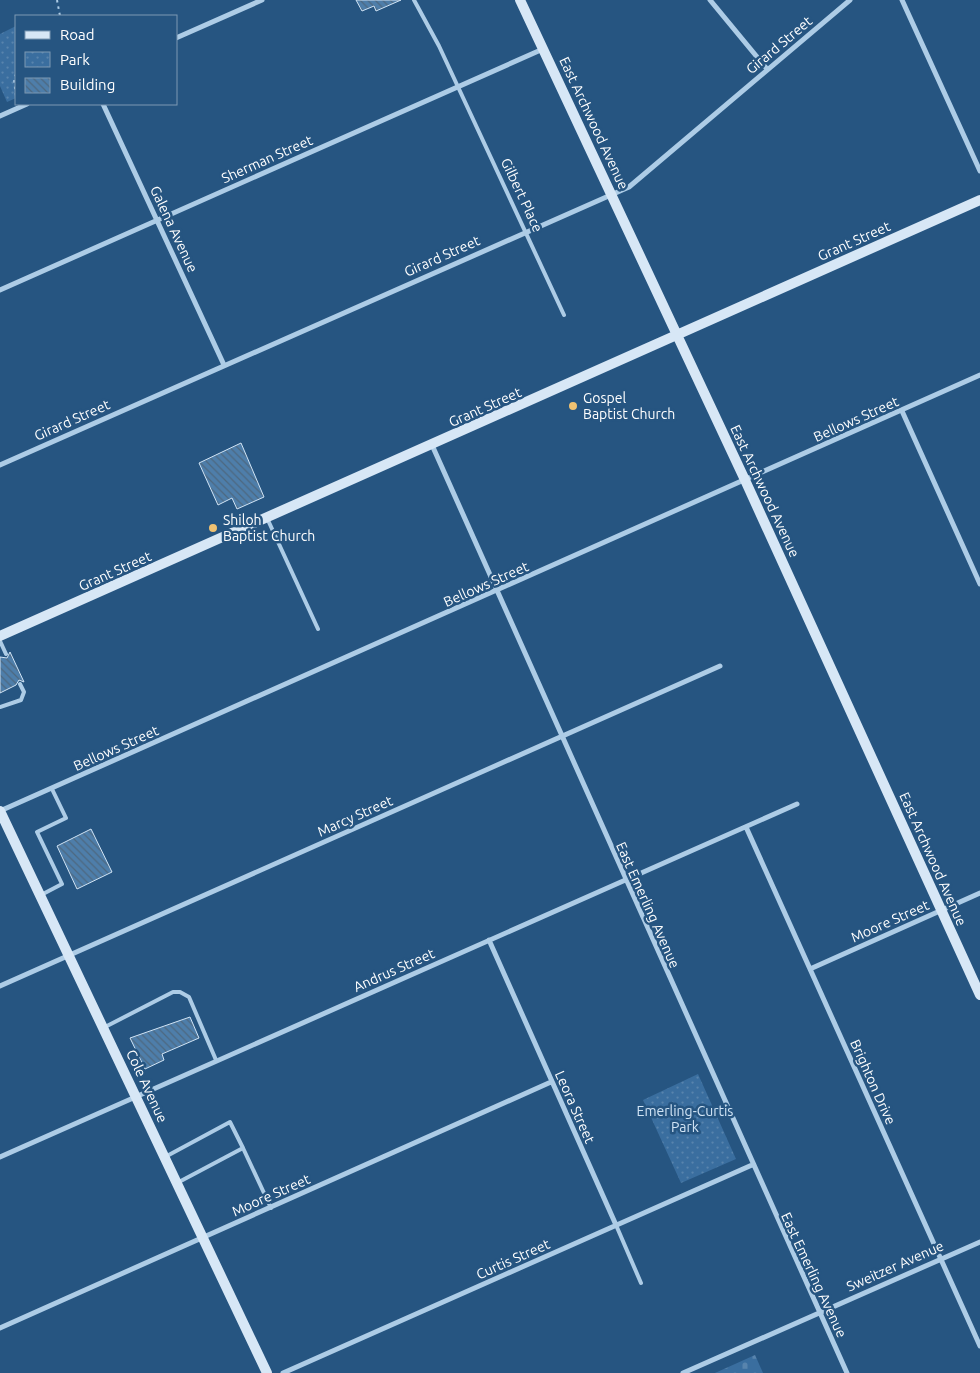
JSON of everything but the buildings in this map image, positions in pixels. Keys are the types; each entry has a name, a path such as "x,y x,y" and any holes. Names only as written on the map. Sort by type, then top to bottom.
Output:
{"street":[{"path":"178,37 262,0"},
{"name":"East Archwood Avenue","path":"520,0 613,194 677,336 746,480 980,995"},
{"path":"710,0 767,69"},
{"name":"Girard Street","path":"0,465 224,364 629,187 850,0"},
{"path":"902,0 980,171"},
{"name":"Sherman Street","path":"0,290 544,49"},
{"path":"0,116 25,105"},
{"name":"Galena Avenue","path":"104,105 224,364"},
{"name":"Grant Street","path":"0,636 432,446 980,200"},
{"name":"Bellows Street","path":"0,811 980,375"},
{"path":"902,411 980,584"},
{"name":"East Emerling Avenue","path":"432,446 752,1165 847,1373"},
{"name":"Marcy Street","path":"0,986 720,666"},
{"name":"Andrus Street","path":"0,1157 797,804"},
{"name":"Cole Avenue","path":"0,811 267,1373"},
{"name":"Brighton Drive","path":"746,827 980,1346"},
{"name":"Moore Street","path":"810,969 980,893"},
{"name":"Leora Street","path":"489,940 616,1225"},
{"name":"Moore Street","path":"0,1328 551,1082"},
{"name":"Curtis Street","path":"283,1373 752,1165"},
{"name":"Sweitzer Avenue","path":"683,1373 980,1242"}],"lane":[{"name":"Gilbert Place","path":"414,0 439,46 564,314"},
{"path":"267,518 318,629"},
{"path":"0,641 6,654"},
{"path":"0,707 21,700 24,692 20,684"},
{"path":"41,895 62,884 38,832 66,818 52,789"},
{"path":"104,1028 172,992 180,992 189,997 216,1060"},
{"path":"164,1157 230,1122 271,1208"},
{"path":"177,1183 242,1148"},
{"name":"Leora Street","path":"616,1225 641,1283"}],"path":[{"path":"57,0 60,15"}],"green space":[{"path":"15,26 15,98 7,102 0,86 0,34"},
{"name":"Emerling-Curtis Park","path":"698,1074 736,1159 681,1183 643,1100"},
{"path":"755,1355 763,1373 715,1373"}],"place":[{"name":"Gospel Baptist Church","path":"573,406"},
{"name":"Shiloh Baptist Church","path":"213,528"}]}
